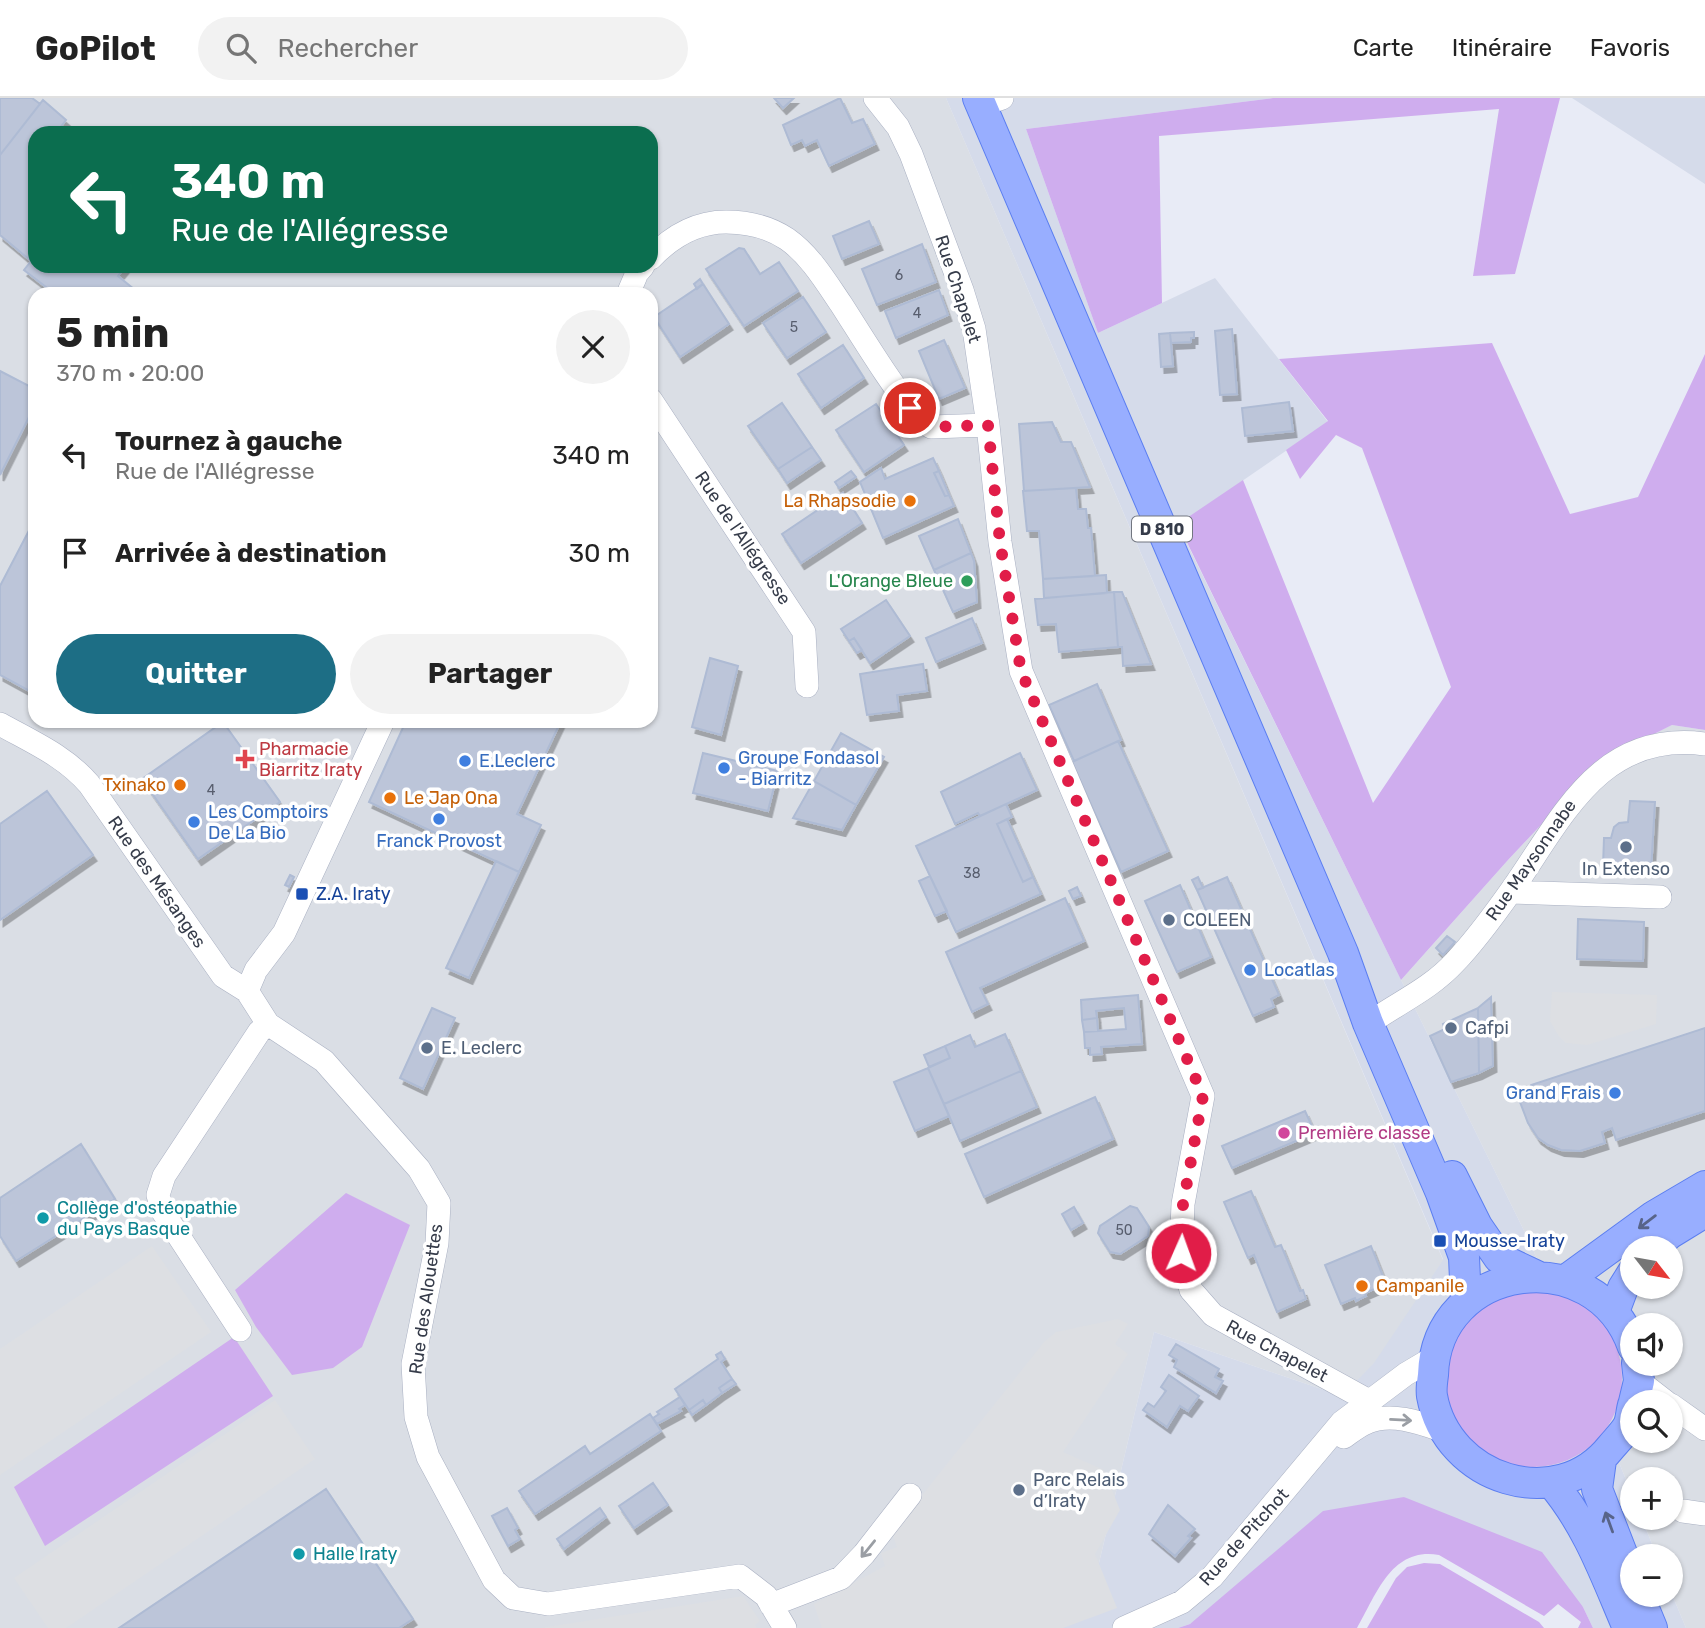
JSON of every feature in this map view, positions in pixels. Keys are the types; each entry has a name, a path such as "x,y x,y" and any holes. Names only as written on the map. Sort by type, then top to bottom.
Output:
{"main road":[{"name":"D 810","path":"987,100 1343,953 1367,1023 1446,1206 1464,1257 1466,1302"},
{"name":"D 810","path":"1343,953 1477,1226 1499,1258 1537,1276"},
{"path":"1566,1280 1654,1216 1705,1186"},
{"path":"1667,1236 1705,1212"},
{"path":"1601,1460 1578,1475 1552,1482 1510,1481 1472,1463 1444,1431 1432,1396 1433,1358 1445,1327 1466,1302 1499,1282 1537,1276 1566,1280 1592,1293 1614,1312 1620,1321"},
{"path":"1614,1312 1620,1296"},
{"path":"1620,1426 1601,1460 1597,1489 1620,1548"},
{"path":"1552,1482 1568,1502 1589,1537 1628,1628"},
{"path":"1643,1607 1652,1628"}],"street":[{"name":"Rue Chapelet","path":"875,98 898,127 911,154 974,329 988,425 1000,542 1021,671 1203,1096 1183,1204 1181,1253 1191,1290 1213,1315 1369,1401"},
{"path":"658,252 682,233 708,222 738,222 762,227 786,238 804,254 823,278 919,419 931,427 988,425"},
{"name":"Rue de l'Allégresse","path":"658,411 804,632 807,686"},
{"name":"Rue des Mésanges","path":"0,724 60,757 77,771 89,784 223,976 247,991"},
{"path":"247,991 257,970 284,933 380,728"},
{"name":"Rue Maysonnabe","path":"1377,1018 1438,978 1456,961 1511,892 1572,803 1598,774 1631,754 1664,742 1705,744"},
{"path":"1511,892 1660,897"},
{"name":"Rue des Alouettes","path":"247,991 268,1024 324,1061 419,1169 439,1203 437,1243 413,1364 416,1417 428,1457 495,1580 513,1598 548,1604 740,1576 766,1596 771,1605"},
{"path":"240,1330 163,1212 158,1195 164,1176 259,1032 268,1024"},
{"name":"Rue de Pitchot","path":"1124,1628 1182,1602 1212,1577 1342,1422 1406,1374 1433,1358"},
{"path":"1683,1414 1702,1428"},
{"path":"1317,1453 1369,1421 1416,1421 1444,1431"},
{"path":"1683,1425 1702,1428"},
{"path":"785,1628 771,1605 841,1578 864,1555 910,1495"}],"shaded area":[{"path":"0,98 946,98 1443,1260 1374,1363 1342,1396 1154,1332 1099,1563 955,1628 0,1628"},
{"path":"946,98 1273,98 1026,129 1098,333 1215,278 1328,422 1178,525 1532,1247 1621,1467 1620,1530 1646,1530 1652,1544 1620,1544 1620,1607 1677,1607 1686,1628 1593,1628 1583,1607 1404,1497 1190,1624 1178,1628 955,1628 1099,1563 1154,1332 1342,1396 1443,1259"},
{"path":"1273,98 1560,98 1515,274 1473,276 1499,109 1159,136 1162,303 1098,333 1026,129"},
{"path":"1572,98 1705,98 1705,184"},
{"path":"1492,343 1570,514 1638,497 1705,354 1705,730 1672,725 1602,760 1401,980 1178,524 1243,480 1373,803 1451,687 1362,448 1336,435 1300,479 1286,450 1328,421 1279,359"},
{"path":"1672,725 1705,730 1705,1628 1686,1628 1677,1607 1683,1607 1683,1544 1652,1544 1646,1530 1683,1530 1683,1467 1621,1467 1532,1247 1401,980 1602,760"},
{"path":"1552,992 1657,995 1656,1024 1587,1045 1566,1043 1550,1021"},
{"path":"346,1193 410,1225 362,1347 333,1368 292,1375 256,1327 235,1290"},
{"path":"152,1246 211,1332 0,1475 0,1349"},
{"path":"1516,1290 1550,1290 1583,1304 1607,1328 1616,1344 1622,1376 1620,1398 1607,1428 1583,1452 1550,1466 1516,1466 1483,1452 1459,1428 1445,1395 1445,1361 1459,1328 1483,1304"},
{"name":"Parc Relais d’Iraty","path":"1118,1319 1128,1324 1115,1344 1128,1354 1063,1452 1104,1470 1120,1510 1095,1554 1117,1608 1063,1628 822,1628 814,1604 885,1566 881,1553 897,1547 892,1533 1044,1342 1056,1332"},
{"path":"234,1337 273,1396 45,1546 14,1487"},
{"path":"275,1400 315,1459 66,1628 48,1628 14,1578"},
{"path":"1404,1497 1542,1552 1583,1607 1593,1628 1578,1628 1581,1622 1558,1604 1544,1616 1439,1555 1423,1554 1409,1558 1387,1576 1357,1628 1178,1628 1190,1624 1323,1511"},
{"path":"1424,1563 1440,1564 1539,1622 1544,1628 1367,1628 1396,1578 1407,1567"},
{"path":"743,1596 760,1621 755,1625 757,1628 541,1628"}],"building":[{"path":"0,98 32,98 40,104 0,155"},
{"path":"774,98 794,98 783,108"},
{"path":"840,98 852,123 863,119 875,144 829,166 817,140 805,146 802,140 791,145 783,125"},
{"path":"43,100 66,120 61,126 28,126 28,258 0,235 0,155"},
{"path":"869,221 879,244 842,259 833,236"},
{"path":"922,244 936,282 877,305 862,269"},
{"path":"739,248 744,249 760,274 779,262 798,291 744,326 706,269"},
{"path":"28,265 28,273 120,273 118,276 131,287 46,287 24,270"},
{"path":"700,279 703,284 697,289 694,284"},
{"path":"703,284 729,324 680,357 658,323 658,314"},
{"path":"939,290 948,315 896,338 885,311"},
{"path":"803,297 826,332 787,358 763,323"},
{"path":"1232,329 1237,394 1220,395 1215,331"},
{"path":"1194,332 1191,342 1171,343 1170,333"},
{"path":"1170,333 1173,366 1161,367 1159,334"},
{"path":"944,340 965,388 939,399 919,351"},
{"path":"843,345 864,378 821,408 798,374"},
{"path":"0,371 28,385 28,419 0,475"},
{"path":"1289,402 1293,431 1245,436 1242,408"},
{"path":"782,403 812,447 778,469 748,426"},
{"path":"876,404 904,445 864,472 836,430"},
{"path":"1052,422 1061,442 1071,442 1090,487 1024,491 1019,424"},
{"path":"812,447 821,460 787,483 778,469"},
{"name":"La Rhapsodie","path":"933,458 939,471 934,473 945,496 949,495 954,506 883,538 860,482 881,468 885,479"},
{"path":"851,471 856,477 839,488 835,482"},
{"path":"939,471 949,495 945,496 934,473"},
{"path":"1076,488 1078,509 1086,509 1088,528 1091,528 1095,576 1043,579 1039,531 1027,531 1023,491"},
{"path":"843,493 862,523 801,563 782,534"},
{"path":"958,519 971,553 934,570 919,536"},
{"path":"28,532 28,690 0,675 0,586"},
{"path":"971,553 977,602 953,612 934,570"},
{"path":"1106,575 1107,593 1044,598 1043,579"},
{"path":"1114,592 1122,592 1151,664 1123,666 1122,647 1118,647"},
{"path":"1114,592 1118,647 1059,652 1056,624 1038,625 1035,599"},
{"path":"886,600 910,636 870,663 854,638 849,641 841,629"},
{"path":"972,618 982,643 936,662 926,638"},
{"path":"854,638 862,650 857,653 849,641"},
{"path":"710,658 738,666 721,735 692,727"},
{"path":"923,664 927,691 897,695 899,711 867,715 860,674"},
{"path":"1097,684 1121,740 1074,761 1049,705"},
{"path":"214,728 227,728 280,802 198,859 142,779"},
{"name":"E.Leclerc","path":"403,728 558,728 517,814 541,825 519,872 369,802"},
{"path":"841,733 884,757 856,805 814,781"},
{"path":"1118,741 1168,851 1121,872 1072,762"},
{"path":"703,753 778,771 768,811 693,793"},
{"path":"1020,753 1037,790 980,816 978,813 955,824 941,792"},
{"path":"814,781 856,805 842,830 793,818"},
{"path":"47,791 93,855 0,920 0,824"},
{"path":"1630,801 1655,802 1651,871 1603,867 1604,838 1611,838 1614,827 1619,823 1628,822"},
{"path":"1006,804 1012,817 997,824 1023,882 1033,877 1041,894 956,932 916,846"},
{"path":"1007,819 1033,877 1023,882 997,824"},
{"path":"496,861 519,872 469,978 446,968"},
{"path":"290,875 294,877 289,887 285,885"},
{"path":"930,876 947,911 935,916 919,881"},
{"path":"1198,877 1203,888 1197,890 1192,880"},
{"path":"1227,877 1279,995 1271,999 1274,1007 1253,1016 1197,890"},
{"path":"1180,885 1211,957 1177,972 1145,901"},
{"path":"1077,887 1081,896 1073,899 1069,891"},
{"path":"1065,898 1084,941 980,988 988,1004 972,1012 946,952"},
{"path":"1578,919 1644,922 1643,961 1577,959"},
{"path":"1447,936 1455,942 1443,955 1436,948"},
{"path":"1138,995 1142,1044 1101,1047 1102,1054 1090,1055 1090,1048 1085,1048 1084,1032 1126,1029 1124,1008 1096,1011 1097,1018 1082,1020 1081,1000"},
{"path":"1491,997 1493,1066 1479,1073 1478,1008"},
{"name":"E. Leclerc","path":"432,1008 455,1018 423,1089 400,1078"},
{"path":"1478,1008 1479,1073 1451,1082 1430,1036 1445,1029 1443,1024"},
{"path":"1097,1018 1098,1031 1084,1032 1082,1020"},
{"name":"Grand Frais","path":"1705,1028 1705,1111 1616,1140 1612,1128 1602,1132 1605,1143 1580,1151 1561,1150 1548,1145 1538,1138 1528,1123 1520,1102 1531,1085"},
{"path":"1005,1034 1021,1071 944,1104 928,1068 950,1058 945,1046 970,1035 975,1047"},
{"path":"945,1046 950,1058 929,1067 924,1055"},
{"path":"928,1068 949,1116 915,1131 894,1082"},
{"path":"1021,1071 1037,1107 960,1141 944,1104"},
{"path":"1095,1097 1113,1139 984,1197 965,1154"},
{"path":"1305,1111 1315,1133 1232,1168 1222,1146"},
{"name":"Collège d'ostéopathie du Pays Basque","path":"81,1144 115,1199 16,1261 0,1236 0,1198"},
{"path":"1251,1191 1275,1247 1281,1245 1306,1299 1277,1312 1254,1255 1248,1258 1224,1202"},
{"path":"1130,1206 1137,1208 1149,1227 1148,1236 1120,1254 1110,1252 1098,1233 1100,1226"},
{"path":"1074,1207 1083,1223 1071,1230 1062,1214"},
{"path":"1371,1246 1386,1284 1365,1293 1366,1296 1356,1301 1355,1298 1341,1304 1325,1265"},
{"path":"1176,1344 1219,1369 1215,1377 1223,1381 1216,1393 1174,1367 1177,1360 1169,1355"},
{"path":"721,1352 725,1359 721,1362 732,1379 719,1388 722,1393 706,1405 703,1400 689,1410 675,1389 718,1359 716,1355"},
{"path":"1169,1375 1199,1396 1188,1411 1180,1406 1167,1427 1143,1410 1148,1403 1154,1407 1166,1391 1161,1387"},
{"path":"732,1379 736,1384 722,1393 719,1388"},
{"path":"680,1397 685,1405 679,1409 681,1411 657,1424 653,1418 659,1414 657,1412"},
{"path":"703,1400 706,1405 692,1415 689,1410"},
{"path":"650,1414 661,1431 535,1514 519,1491 585,1446 590,1454"},
{"path":"653,1483 668,1505 634,1528 619,1506"},
{"name":"Halle Iraty","path":"326,1489 413,1619 399,1628 119,1628"},
{"path":"1168,1505 1195,1529 1188,1536 1191,1538 1175,1556 1149,1534"},
{"path":"507,1508 518,1528 515,1530 520,1539 508,1546 492,1516"},
{"path":"600,1508 606,1517 564,1549 557,1539"}],"place":[{"name":"La Rhapsodie","path":"910,501"},
{"name":"L'Orange Bleue","path":"967,581"},
{"name":"Pharmacie Biarritz Iraty","path":"245,759"},
{"name":"E.Leclerc","path":"465,761"},
{"name":"Groupe Fondasol - Biarritz","path":"724,768"},
{"name":"Txinako","path":"180,785"},
{"name":"Le Jap Ona","path":"390,798"},
{"name":"Franck Provost","path":"439,819"},
{"name":"Les Comptoirs De La Bio","path":"194,822"},
{"name":"In Extenso","path":"1626,847"},
{"name":"Z.A. Iraty","path":"302,894"},
{"name":"COLEEN","path":"1169,920"},
{"name":"Locatlas","path":"1250,970"},
{"name":"Cafpi","path":"1451,1028"},
{"name":"E. Leclerc","path":"427,1048"},
{"name":"Grand Frais","path":"1615,1093"},
{"name":"Première classe","path":"1284,1133"},
{"name":"Collège d'ostéopathie du Pays Basque","path":"43,1218"},
{"name":"Mousse-Iraty","path":"1440,1241"},
{"name":"Campanile","path":"1362,1286"},
{"name":"Parc Relais d’Iraty","path":"1019,1490"},
{"name":"Halle Iraty","path":"299,1554"}],"route":[{"path":"910,408 919,419 931,427 988,425 1000,542 1021,671 1203,1096 1183,1204 1181,1253"}]}
